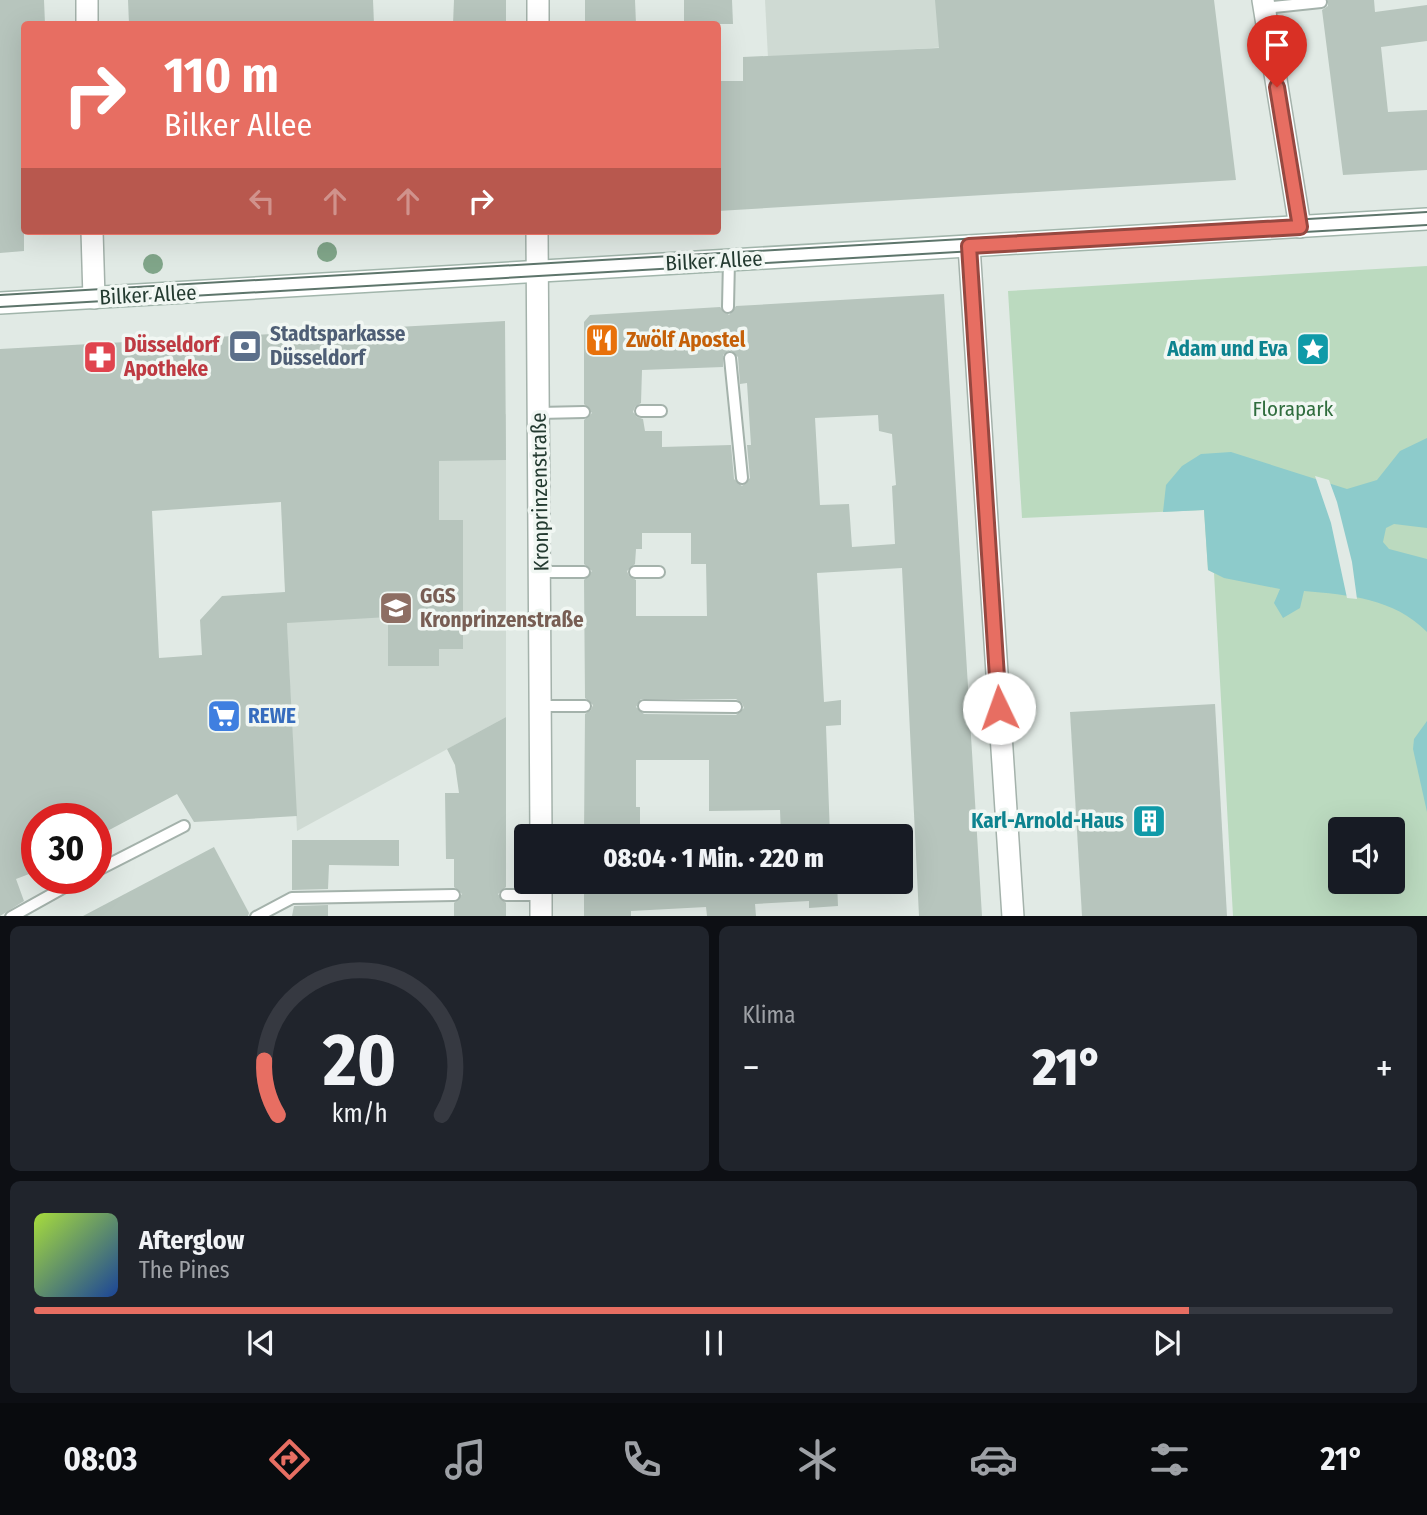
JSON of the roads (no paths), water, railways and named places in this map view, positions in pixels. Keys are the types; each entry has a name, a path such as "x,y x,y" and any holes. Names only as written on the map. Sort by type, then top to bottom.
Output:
{"street":[{"path":"87,0 87,21"},
{"path":"538,0 538,21"},
{"path":"1263,4 1300,227"},
{"name":"Bilker Allee","path":"0,303 1427,219"},
{"path":"92,235 94,298"},
{"name":"Kronprinzenstraße","path":"537,235 541,824"},
{"path":"969,246 1013,916"}],"lane":[{"path":"1263,4 1321,2"},
{"path":"728,307 729,260"},
{"path":"730,358 741,478"},
{"path":"642,411 661,411"},
{"path":"539,413 584,412"},
{"path":"541,572 584,572"},
{"path":"635,572 659,572"},
{"path":"541,706 585,706"},
{"path":"644,706 736,707"},
{"path":"112,863 184,826"},
{"path":"11,916 52,894"},
{"path":"256,916 292,898 454,895"},
{"path":"506,895 541,898"}],"water":[{"path":"1427,438 1427,528 1394,524 1386,528 1383,542 1389,549 1427,559 1427,632 1400,612 1370,600 1304,591 1300,608 1283,618 1274,603 1280,589 1224,578 1208,570 1204,510 1163,512 1166,485 1182,466 1201,454 1231,452 1347,489 1377,480 1400,451"},
{"path":"1427,721 1427,812 1413,749 1414,739"}],"tram line":[{"path":"0,295 1427,212"},
{"path":"0,307 1427,225"}],"place":[{"name":"Zwölf Apostel","path":"602,340"},
{"name":"Stadtsparkasse Düsseldorf","path":"245,346"},
{"name":"Adam und Eva","path":"1313,349"},
{"name":"Düsseldorf Apotheke","path":"100,357"},
{"name":"GGS Kronprinzenstraße","path":"396,608"},
{"name":"REWE","path":"224,716"},
{"name":"Karl-Arnold-Haus","path":"1149,821"}],"park label":[{"name":"Florapark","path":"1293,409"}]}
